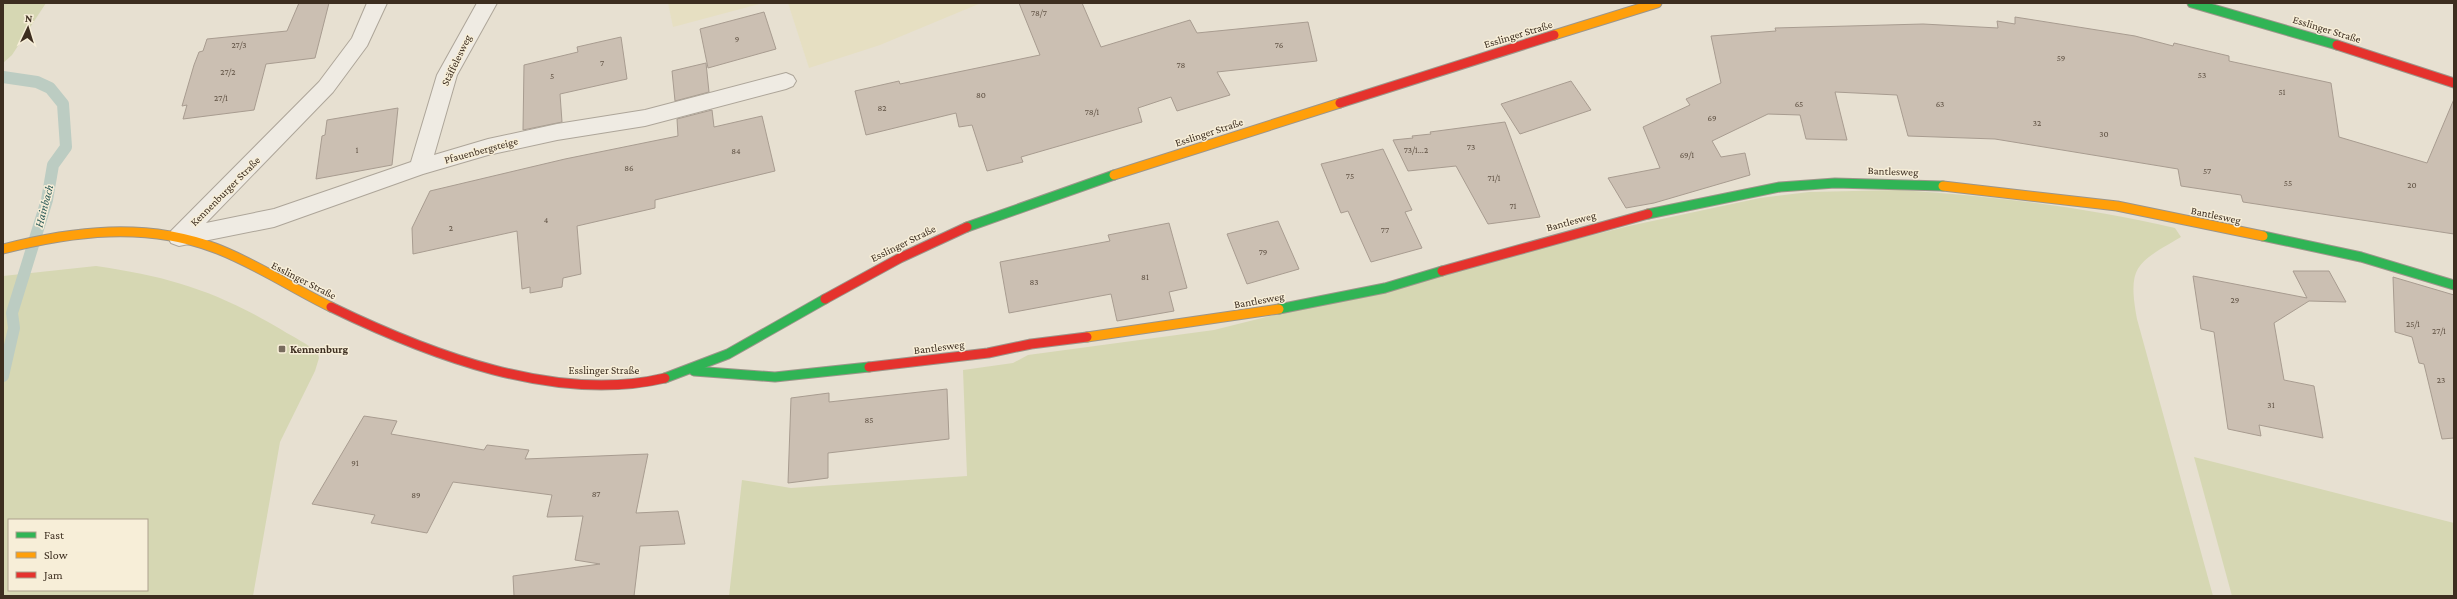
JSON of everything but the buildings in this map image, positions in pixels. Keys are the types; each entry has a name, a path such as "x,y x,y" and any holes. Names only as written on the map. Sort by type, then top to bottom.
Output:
{"street":[{"name":"Kennenburger Straße","path":"179,237 335,77 360,41 377,3"},
{"name":"Stäffelesweg","path":"420,167 447,75 487,3"},
{"name":"Esslinger Straße","path":"179,237 222,252 403,342 470,366 538,380 597,384 640,382 669,378 694,371 742,348 876,269 924,244 976,223 1204,146 1658,3"},
{"name":"Esslinger Straße","path":"2192,3 2301,33 2454,83"},
{"name":"Pfauenbergsteige","path":"179,237 274,218 420,167 488,147 539,136 672,112 786,81"},
{"name":"Bantlesweg","path":"694,371 775,377 799,376 988,353 1031,344 1249,315 1385,288 1544,240 1624,219 1780,187 1835,183 1899,183 1965,187 2117,206 2361,257 2454,285"},
{"path":"3,249 12,246 105,232 154,233 179,237"}],"shaded area":[{"path":"668,3 763,3 673,27"},
{"path":"788,3 981,3 880,45 809,68"}],"green space":[{"path":"3,3 46,3 12,55 3,63"},
{"path":"1900,190 2039,203 2107,214 2175,228 2181,237 2154,253 2145,260 2139,268 2135,276 2133,287 2134,301 2137,319 2213,596 729,596 742,480 791,488 967,476 963,370 1013,363 1028,355 1214,330 1629,226 1760,198 1809,192"},
{"path":"96,266 147,275 192,288 236,305 301,341 318,354 319,358 315,371 280,442 253,596 3,596 3,276"},
{"path":"2194,457 2454,523 2454,596 2232,596"}],"waterway":[{"name":"Hainbach","path":"3,77 37,82 50,88 63,104 66,147 53,165 47,200 12,313 14,328 3,376"}],"traffic: fast":[{"path":"2192,3 2337,45"},
{"path":"967,227 1114,175"},
{"path":"1648,214 1780,187 1835,183 1943,186"},
{"path":"2263,236 2361,257 2454,285"},
{"path":"1279,309 1385,288 1442,271"},
{"path":"665,378 687,371 728,354 768,333 825,299"},
{"path":"694,371 775,377 869,367"}],"traffic: slow":[{"path":"1554,35 1657,3"},
{"path":"1114,175 1340,103"},
{"path":"1943,186 2117,206 2263,236"},
{"path":"3,249 29,242 82,233 136,231 163,234 189,240 230,254 331,307"},
{"path":"1087,337 1279,309"}],"traffic: jam":[{"path":"1340,103 1554,35"},
{"path":"2337,45 2454,83"},
{"path":"1442,271 1544,241 1648,214"},
{"path":"825,299 900,258 967,227"},
{"path":"331,307 397,338 465,363 500,372 535,379 571,383 630,383 665,378"},
{"path":"869,367 988,353 1031,344 1087,337"}],"place":[{"name":"Kennenburg","path":"282,349"}]}
